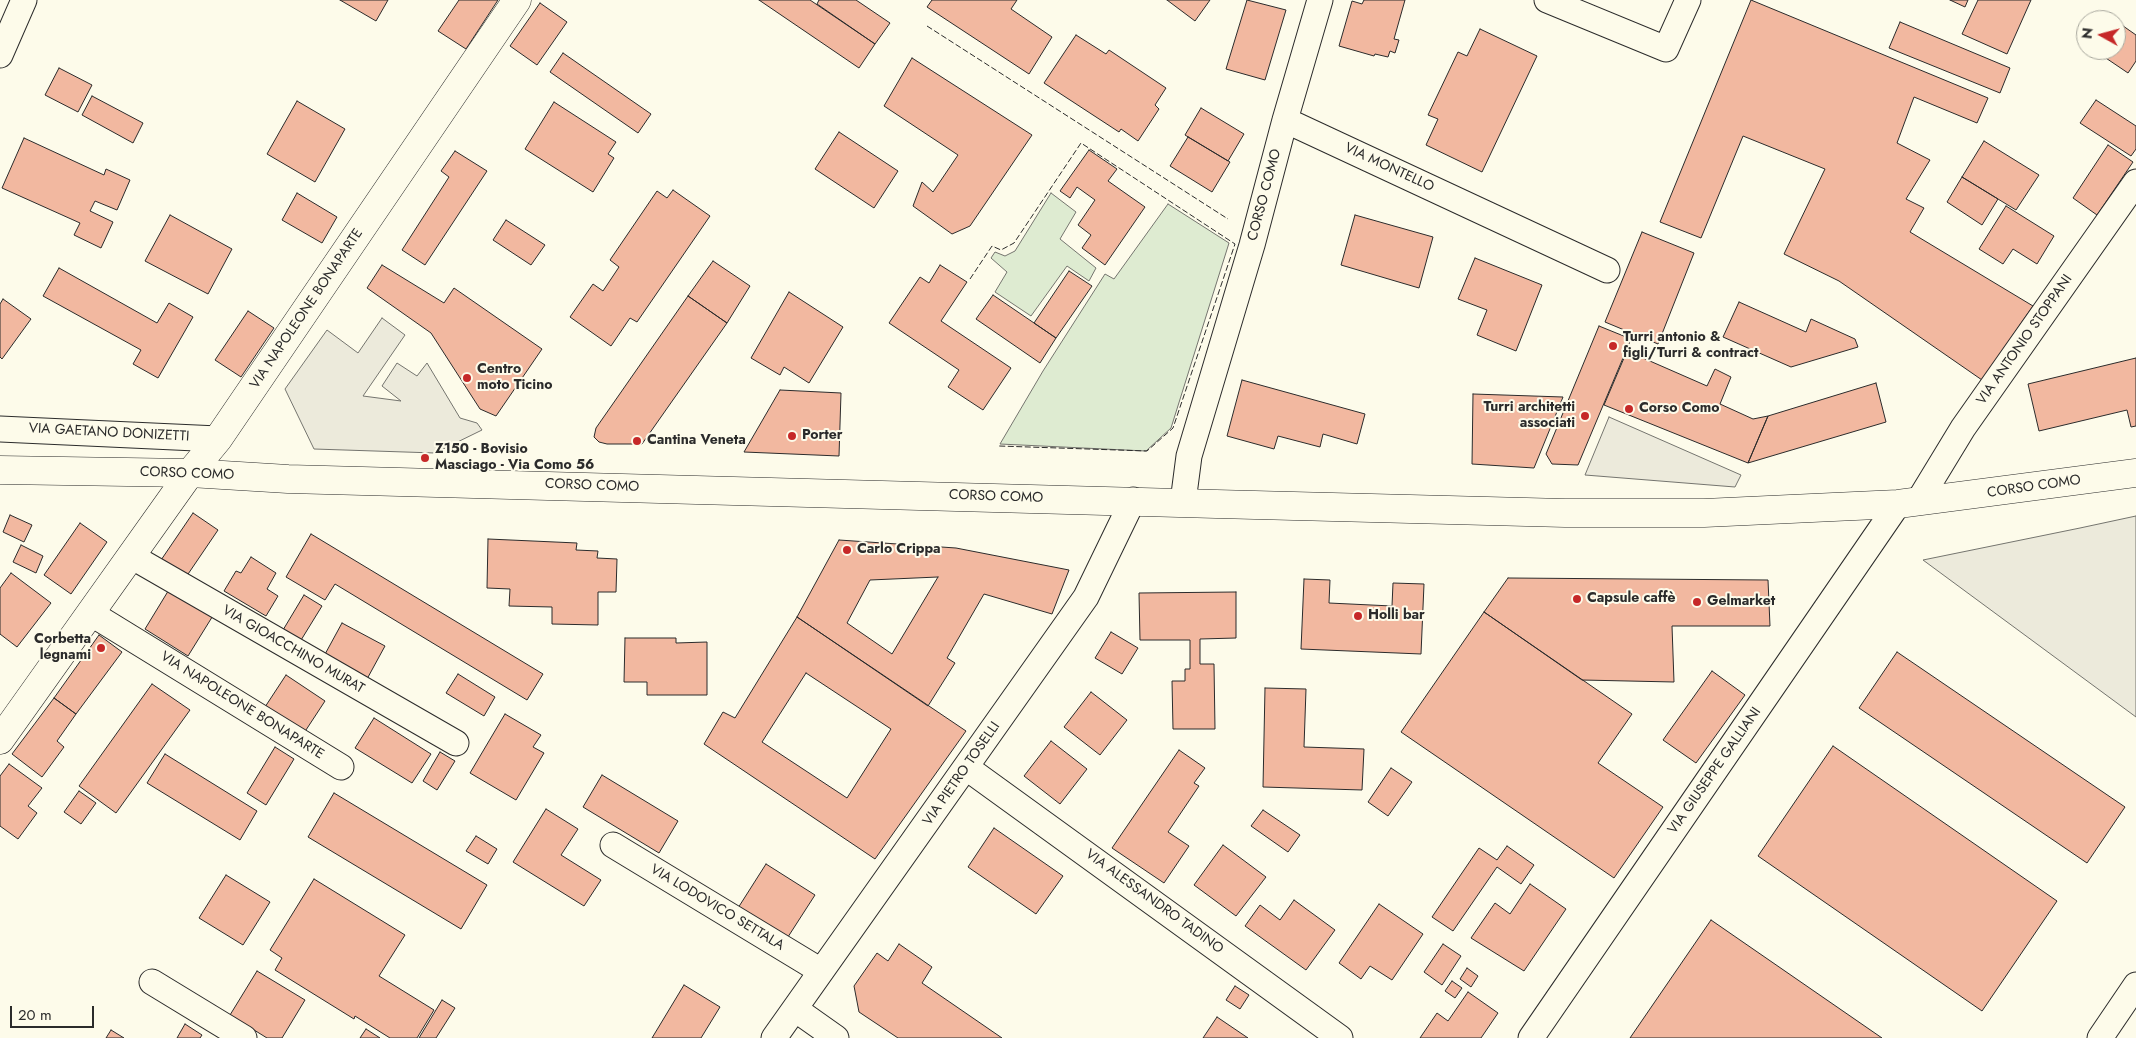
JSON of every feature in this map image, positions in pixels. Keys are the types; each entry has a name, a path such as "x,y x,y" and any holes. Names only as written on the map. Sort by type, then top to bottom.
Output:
{"main road":[{"name":"VIA NAPOLEONE BONAPARTE","path":"0,740 92,614 190,473 218,439 517,0"},
{"name":"CORSO COMO","path":"0,470 190,473 288,479 1566,513 1704,514 1908,503 2136,473"}],"street":[{"path":"0,55 24,0"},
{"path":"1285,120 1320,0"},
{"path":"1548,0 1666,49 1688,0"},
{"name":"VIA MONTELLO","path":"1285,120 1607,270"},
{"name":"CORSO COMO","path":"1183,502 1190,456 1252,245 1285,120"},
{"name":"VIA ANTONIO STOPPANI","path":"1908,503 2136,182"},
{"name":"VIA GAETANO DONIZETTI","path":"0,429 218,439"},
{"name":"VIA PIETRO TOSELLI","path":"774,1038 967,768 1086,597 1133,500"},
{"name":"VIA GIUSEPPE GALLIANI","path":"1531,1038 1908,503"},
{"name":"VIA GIOACCHINO MURAT","path":"131,556 456,743"},
{"name":"VIA NAPOLEONE BONAPARTE","path":"92,614 341,767"},
{"name":"VIA ALESSANDRO TADINO","path":"967,768 1340,1038"},
{"name":"VIA LODOVICO SETTALA","path":"613,845 821,971"},
{"path":"152,982 244,1038"},
{"path":"2104,1037 2136,985"},
{"path":"795,1009 836,1038"}],"green space":[{"path":"1051,193 1076,212 1060,239 1096,268 1089,281 1067,266 1031,316 995,292 1007,272 991,258 995,252 1005,256 1015,251"},
{"path":"1168,204 1229,243 1171,428 1146,451 1000,444 1043,371 1105,274 1114,279"}],"shaded area":[{"path":"382,318 405,335 363,396 401,401 382,386 397,363 417,376 427,363 460,418 477,423 482,430 435,453 314,449 285,389 327,330 358,353"},
{"path":"1609,417 1741,475 1735,487 1585,475"},
{"path":"2136,516 2136,717 1923,560 2080,528"}],"building":[{"path":"340,0 388,0 376,21"},
{"path":"459,0 498,0 466,49 438,31"},
{"path":"759,0 810,0 875,44 859,68"},
{"path":"819,0 856,0 890,23 875,44 817,4"},
{"path":"932,0 1017,0 1011,9 1052,37 1029,74 927,7"},
{"path":"1167,0 1210,0 1195,21"},
{"path":"1247,0 1286,10 1265,80 1226,69"},
{"path":"1364,0 1405,0 1394,39 1399,40 1395,53 1390,51 1388,57 1375,54 1374,56 1339,46 1352,1 1362,4"},
{"path":"1751,0 1988,98 1977,123 1914,97 1897,143 1930,160 1906,199 1924,208 1910,232 2033,306 1982,380 1839,281 1784,254 1825,169 1743,136 1701,238 1660,222"},
{"path":"1950,0 1968,0 1965,7"},
{"path":"1978,0 2031,0 2007,54 1962,34"},
{"path":"540,3 567,22 537,65 510,46"},
{"path":"1900,22 2010,68 2000,93 1889,48"},
{"path":"2126,28 2136,35 2136,61 2128,73 2109,60 2126,60"},
{"path":"1480,29 1537,56 1482,172 1426,145 1438,119 1428,115 1458,52 1467,56"},
{"path":"1076,35 1106,54 1109,50 1166,88 1155,105 1159,109 1138,141 1121,129 1119,132 1044,83"},
{"path":"563,53 651,114 638,133 550,72"},
{"path":"912,58 1032,135 970,226 952,234 913,206 922,182 933,192 958,155 884,106"},
{"path":"59,68 92,85 78,112 45,95"},
{"path":"92,96 143,123 133,143 82,115"},
{"path":"2096,100 2136,126 2136,149 2131,156 2080,123"},
{"path":"297,101 345,129 315,182 267,154"},
{"path":"554,102 616,142 608,154 614,158 593,192 525,149"},
{"path":"1201,108 1244,134 1228,161 1185,135"},
{"path":"839,132 898,171 874,208 815,169"},
{"path":"1188,137 1230,162 1212,192 1170,166"},
{"path":"24,138 104,175 106,169 130,180 117,210 95,201 90,211 113,222 101,248 74,235 80,223 2,188"},
{"path":"1984,141 2039,175 2016,210 1962,177"},
{"path":"2108,145 2133,162 2097,215 2073,198"},
{"path":"1089,150 1117,169 1108,181 1145,207 1105,265 1082,248 1091,235 1078,225 1095,200 1077,187 1070,198 1060,191"},
{"path":"455,151 487,171 425,265 402,250 449,177 441,171"},
{"path":"1962,177 1998,199 1982,225 1947,202"},
{"path":"673,190 710,216 637,322 630,318 611,346 570,317 593,284 603,291 619,267 610,260 657,191 667,198"},
{"path":"297,193 337,217 322,243 282,220"},
{"path":"2006,206 2054,236 2037,264 2013,249 2003,264 1979,249"},
{"path":"170,215 232,249 208,294 145,261"},
{"path":"1355,215 1433,237 1419,288 1341,265"},
{"path":"506,220 545,245 531,265 493,240"},
{"path":"1642,232 1694,253 1658,344 1605,322"},
{"path":"1475,258 1542,285 1516,351 1477,335 1487,310 1458,299"},
{"path":"713,261 750,286 727,323 688,296"},
{"path":"382,265 444,303 454,288 542,349 496,416 480,409 431,333 367,288"},
{"path":"940,265 967,282 941,321 1011,368 983,410 948,387 959,370 889,323 920,277 929,283"},
{"path":"59,268 157,323 169,303 193,317 158,378 133,364 141,350 43,296"},
{"path":"1069,271 1092,286 1056,338 1034,323"},
{"path":"789,292 843,327 809,383 784,367 780,375 751,358"},
{"path":"993,295 1056,338 1040,363 976,319"},
{"path":"688,296 727,323 642,444 607,444 599,442 594,437 596,428"},
{"path":"3,299 31,319 2,359 0,357 0,304"},
{"path":"1739,302 1806,332 1811,319 1855,339 1858,347 1791,367 1723,337"},
{"path":"248,311 274,328 241,377 215,360"},
{"path":"1599,326 1631,339 1578,465 1552,464 1546,454"},
{"path":"1627,351 1707,386 1715,369 1731,377 1720,404 1753,419 1768,416 1748,463 1604,405"},
{"path":"2136,358 2136,426 2131,427 2127,410 2039,431 2028,384"},
{"path":"1242,380 1365,414 1357,444 1323,434 1320,447 1278,436 1274,449 1227,436"},
{"path":"1876,383 1886,422 1748,463 1768,416"},
{"path":"780,390 841,393 839,456 744,452"},
{"path":"1473,394 1563,397 1534,468 1472,464"},
{"path":"193,513 218,530 184,580 159,563"},
{"path":"10,515 32,525 24,542 3,532"},
{"path":"80,523 107,542 71,594 44,575"},
{"path":"311,534 543,674 527,700 335,584 325,600 286,577"},
{"path":"488,539 577,543 576,550 598,551 597,558 617,559 616,592 598,592 598,625 552,624 552,607 509,606 510,589 487,588"},
{"path":"839,540 956,548 1069,570 1052,614 984,594 947,658 955,663 928,706 797,617","holes":["938,577 892,654 847,623 870,580"]},
{"path":"21,545 43,556 36,573 13,562"},
{"path":"251,557 276,573 267,589 278,596 266,616 224,591 236,571 241,573"},
{"path":"11,573 51,603 17,647 0,634 0,588"},
{"path":"1508,578 1768,580 1770,626 1672,626 1674,682 1582,680 1484,612"},
{"path":"1304,579 1330,580 1329,603 1392,606 1393,583 1424,584 1421,654 1301,649"},
{"path":"170,588 214,614 188,656 145,629"},
{"path":"1236,592 1236,638 1200,639 1200,664 1214,664 1215,729 1173,729 1172,681 1185,681 1185,669 1190,669 1190,640 1140,640 1139,593"},
{"path":"304,595 322,606 298,645 280,635"},
{"path":"1484,612 1632,714 1598,763 1663,807 1614,878 1401,732"},
{"path":"797,617 966,731 875,859 704,744 723,712 735,718","holes":["806,673 891,729 847,798 762,742"]},
{"path":"342,623 385,646 367,679 324,656"},
{"path":"1111,632 1138,648 1122,674 1095,658"},
{"path":"99,635 122,652 76,714 54,698"},
{"path":"625,638 676,638 676,643 707,642 707,695 647,695 647,682 624,682"},
{"path":"1897,652 2125,807 2087,863 1859,708"},
{"path":"1712,671 1745,695 1696,763 1663,740"},
{"path":"458,674 495,697 484,716 446,693"},
{"path":"286,675 325,701 304,733 265,707"},
{"path":"152,684 190,710 116,813 79,786"},
{"path":"1265,688 1306,689 1304,747 1364,749 1362,790 1263,787"},
{"path":"1091,692 1127,720 1100,755 1064,727"},
{"path":"54,698 76,714 57,741 64,747 42,777 12,754"},
{"path":"505,714 541,735 533,747 544,753 516,800 470,773"},
{"path":"374,718 431,754 412,783 355,748"},
{"path":"1051,741 1087,769 1060,804 1024,776"},
{"path":"1833,746 2057,901 1982,1011 1758,856"},
{"path":"275,747 294,759 266,805 247,793"},
{"path":"1179,750 1205,768 1194,783 1199,786 1168,832 1189,846 1164,883 1112,848"},
{"path":"440,752 455,761 437,790 423,781"},
{"path":"165,754 257,811 240,840 147,783"},
{"path":"9,764 42,788 28,806 37,813 18,839 0,826 0,776"},
{"path":"1391,768 1412,782 1388,816 1368,802"},
{"path":"602,775 678,821 659,853 583,807"},
{"path":"79,791 96,803 81,824 64,812"},
{"path":"334,793 487,885 461,929 308,837"},
{"path":"546,809 578,829 561,855 601,880 584,906 513,862"},
{"path":"1263,810 1300,835 1288,852 1251,826"},
{"path":"994,828 1063,876 1036,914 968,867"},
{"path":"476,836 497,849 488,864 466,851"},
{"path":"1223,845 1266,877 1236,916 1194,885"},
{"path":"1507,846 1534,865 1521,884 1497,867 1453,931 1432,917 1479,848 1497,860"},
{"path":"766,864 815,895 786,940 738,908"},
{"path":"226,875 270,902 243,945 199,918"},
{"path":"314,879 405,935 379,976 434,1010 417,1038 390,1038 355,1016 354,1019 275,970 282,958 270,950"},
{"path":"1530,884 1566,909 1524,971 1471,938 1495,903 1510,914"},
{"path":"1294,900 1335,930 1306,970 1245,926 1260,905 1280,920"},
{"path":"1379,904 1423,934 1392,980 1370,966 1361,979 1339,963"},
{"path":"1711,920 1882,1038 1630,1038"},
{"path":"899,944 932,967 922,983 1002,1038 898,1038 859,1012 854,986 877,953 888,961"},
{"path":"1443,944 1461,956 1442,985 1424,972"},
{"path":"1467,968 1478,976 1471,987 1460,979"},
{"path":"257,971 305,1000 282,1038 267,1038 230,1015"},
{"path":"1452,981 1462,988 1455,998 1445,991"},
{"path":"684,985 720,1007 701,1038 652,1038"},
{"path":"1235,986 1249,995 1240,1009 1226,1000"},
{"path":"1468,992 1498,1013 1481,1038 1420,1038 1437,1013 1448,1021"},
{"path":"442,1000 455,1008 436,1038 419,1038"},
{"path":"1217,1017 1248,1038 1203,1038"},
{"path":"185,1024 202,1035 200,1038 177,1038"},
{"path":"366,1029 380,1038 360,1038"},
{"path":"111,1030 124,1038 106,1038"}],"fence":[{"path":"927,26 1228,219"},
{"path":"970,279 992,246 1001,250 1014,243 1081,143 1235,244 1173,428 1147,451 999,446"}],"place":[{"name":"Turri antonio & figli/Turri & contract","path":"1613,346"},
{"name":"Centro moto Ticino","path":"467,378"},
{"name":"Corso Como","path":"1629,409"},
{"name":"Turri architetti associati","path":"1585,416"},
{"name":"Porter","path":"792,436"},
{"name":"Cantina Veneta","path":"637,441"},
{"name":"Z150 - Bovisio Masciago - Via Como 56","path":"425,458"},
{"name":"Carlo Crippa","path":"847,550"},
{"name":"Capsule caffè","path":"1577,599"},
{"name":"Gelmarket","path":"1697,602"},
{"name":"Holli bar","path":"1358,616"},
{"name":"Corbetta legnami","path":"101,648"}]}
